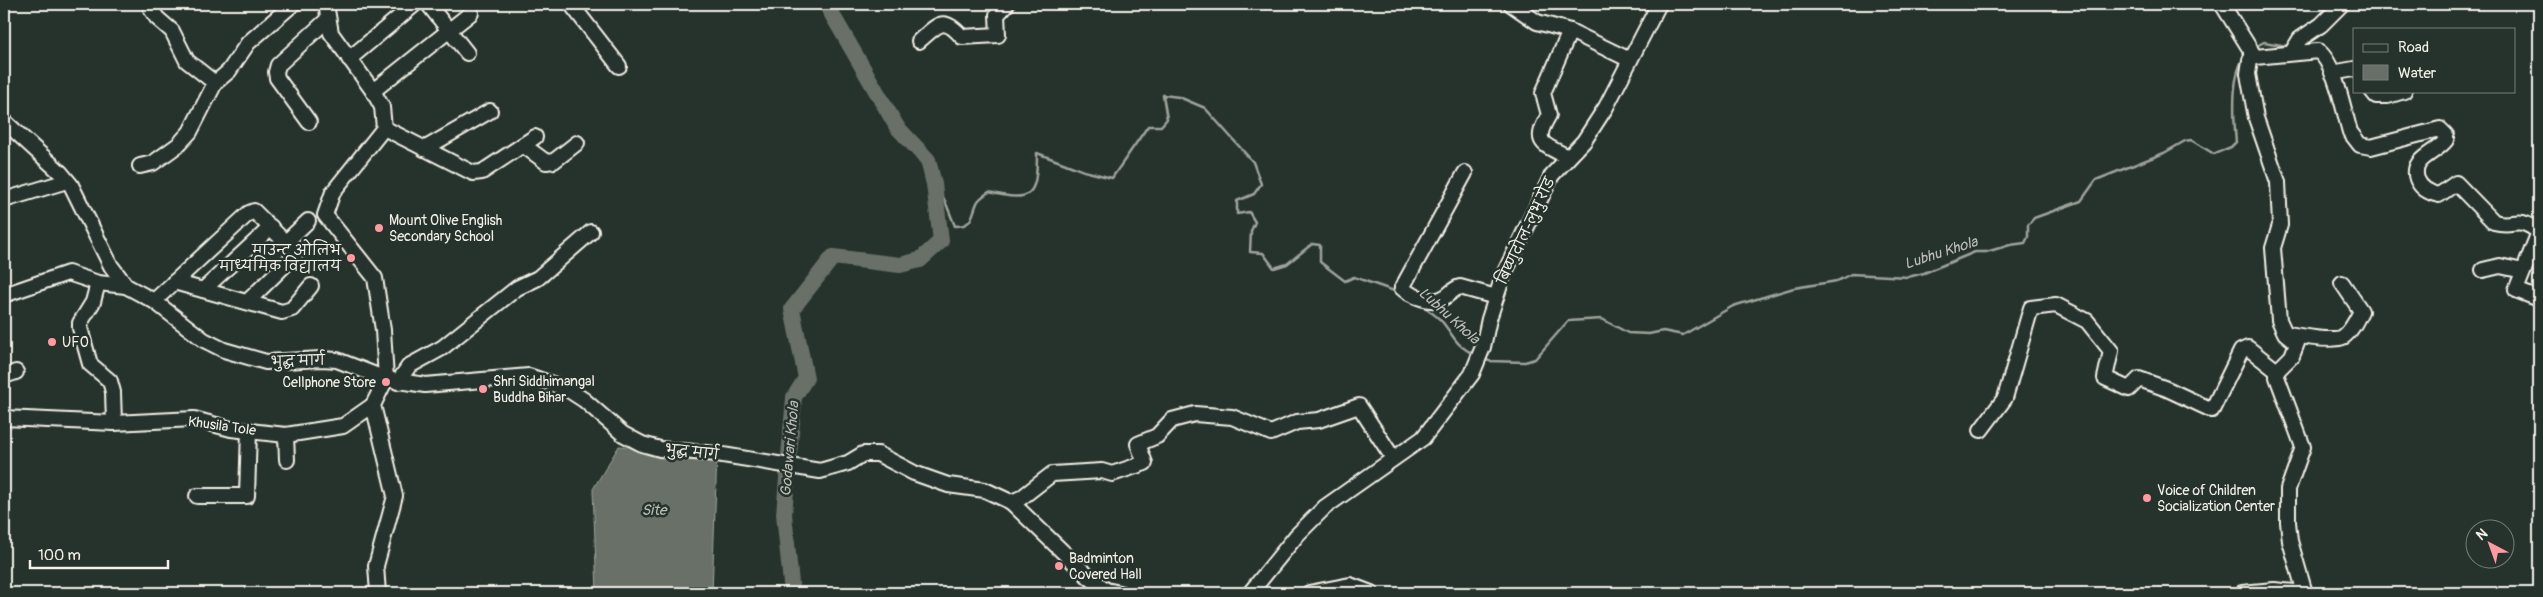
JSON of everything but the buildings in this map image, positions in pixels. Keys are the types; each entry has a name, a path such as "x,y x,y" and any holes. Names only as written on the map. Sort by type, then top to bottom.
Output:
{"street":[{"path":"151,4 151,9 156,18 172,31 187,61 215,83"},
{"path":"140,166 153,163 178,145 190,132 215,83 230,71 248,43 293,4"},
{"path":"326,4 331,33 373,91 382,107 384,128 333,192 325,215 375,278 392,381"},
{"path":"350,58 415,4"},
{"path":"428,4 468,53"},
{"path":"571,4 620,66"},
{"path":"919,40 938,25 946,23 953,27 962,37 998,35 997,15 1007,4"},
{"path":"1512,4 1537,22 1570,31 1630,60"},
{"name":"बिष्णुदोल-लुभु रोड","path":"1250,593 1297,535 1325,507 1423,438 1472,374 1483,347 1503,276 1552,175 1584,141 1606,107 1659,4"},
{"path":"2222,4 2251,52 2248,74 2256,118 2278,182 2280,224 2274,248 2279,320 2285,333 2297,343 2296,349 2277,371 2277,377 2303,447 2288,489 2288,522 2290,541 2305,593 2274,590 2242,593"},
{"path":"2292,52 2300,39 2310,30 2321,25 2342,4"},
{"path":"373,91 470,13"},
{"path":"309,122 277,78 276,72 278,65 328,19"},
{"path":"1568,157 1545,145 1540,138 1540,130 1549,115 1543,93 1570,31"},
{"path":"2251,52 2318,51 2324,55 2332,73 2350,132 2360,145 2371,147 2440,129 2446,135 2446,140 2418,162 2416,177 2425,190 2439,195 2456,183 2494,222 2500,224 2519,221 2537,227 2516,290 2539,299"},
{"path":"2332,73 2353,69"},
{"path":"2373,92 2380,97 2400,92"},
{"path":"424,149 490,111"},
{"name":"भुद्ध मार्ग","path":"4,121 67,181 80,201 110,266 126,286 154,301 204,340 242,357 266,362 338,360 392,381 425,385 529,376 567,389 584,400 623,434 642,444 660,449 734,456 818,471 848,463 863,454 878,454 914,473 948,485 985,490 1011,502"},
{"path":"384,128 473,173 482,172 529,141 546,162 554,161 577,142"},
{"path":"1466,173 1402,288 1406,292 1434,301 1443,298 1454,289 1460,287 1496,297"},
{"path":"4,200 67,181"},
{"path":"154,301 249,213 254,211 294,251 293,260 246,302"},
{"path":"286,242 308,221"},
{"path":"203,290 271,227"},
{"path":"378,593 376,566 395,496 373,405 392,381 409,366 442,348 517,288 538,278 591,232"},
{"path":"2483,270 2500,266 2523,271"},
{"path":"4,294 68,273 98,283 126,286"},
{"path":"174,282 288,312 311,286"},
{"path":"98,283 93,302 80,323 80,328 90,364 110,381 113,392 114,423"},
{"path":"2285,333 2311,339 2340,338 2345,336 2361,311 2342,283"},
{"path":"1981,430 2006,398 2032,308 2056,305 2087,321 2111,351 2105,378 2129,389 2139,379 2167,389 2212,410 2241,350 2248,348 2277,371"},
{"name":"Khusila Tole","path":"4,418 114,423 194,419 231,429 286,435 343,426 373,405"},
{"path":"1120,593 1106,590 1089,577 1011,502 1052,474 1102,471 1112,474 1145,463 1138,444 1157,436 1172,420 1195,414 1232,417 1270,433 1297,422 1319,420 1359,406 1393,458"},
{"path":"196,496 247,496 249,430"},
{"path":"286,435 287,460"},
{"path":"1309,593 1350,585 1371,593"}],"water":[{"name":"Site","path":"619,446 717,454 712,593 597,593 593,489"}],"waterway":[{"name":"Godawari Khola","path":"792,593 784,514 794,397 806,378 792,309 833,257 900,265 920,260 941,241 934,184 928,160 897,127 826,4"},
{"name":"Lubhu Khola","path":"2255,47 2264,42 2287,46 2291,42"},
{"name":"Lubhu Khola","path":"1484,359 1489,361 1525,362 1535,359 1568,321 1602,319 1628,333 1649,334 1663,331 1683,335 1733,306 1794,288 1837,281 1851,274 1908,277 1924,273 1975,252 1986,252 2025,243 2028,237 2028,225 2034,218 2081,201 2096,180 2164,153 2185,141 2191,140 2214,154 2231,147 2236,142 2235,87 2237,75 2244,58"},
{"name":"Lubhu Khola","path":"934,184 945,201 955,226 961,226 970,220 978,201 989,192 1015,197 1029,193 1036,179 1037,153 1084,171 1112,178 1148,126 1161,126 1167,119 1163,95 1179,97 1205,108 1253,162 1261,184 1254,194 1237,201 1237,214 1249,212 1255,222 1251,231 1250,252 1263,253 1274,268 1287,264 1312,244 1320,245 1320,262 1345,281 1354,277 1400,293"},
{"name":"Lubhu Khola","path":"1419,304 1439,318 1460,345 1475,355"}],"place":[{"name":"Mount Olive English Secondary School","path":"379,228"},
{"name":"माउन्ट ओलिभ माध्यमिक विद्यालय","path":"351,258"},
{"name":"UFO","path":"52,342"},
{"name":"Cellphone Store","path":"386,382"},
{"name":"Shri Siddhimangal Buddha Bihar","path":"483,389"},
{"name":"Voice of Children Socialization Center","path":"2147,498"},
{"name":"Badminton Covered Hall","path":"1059,566"}]}
